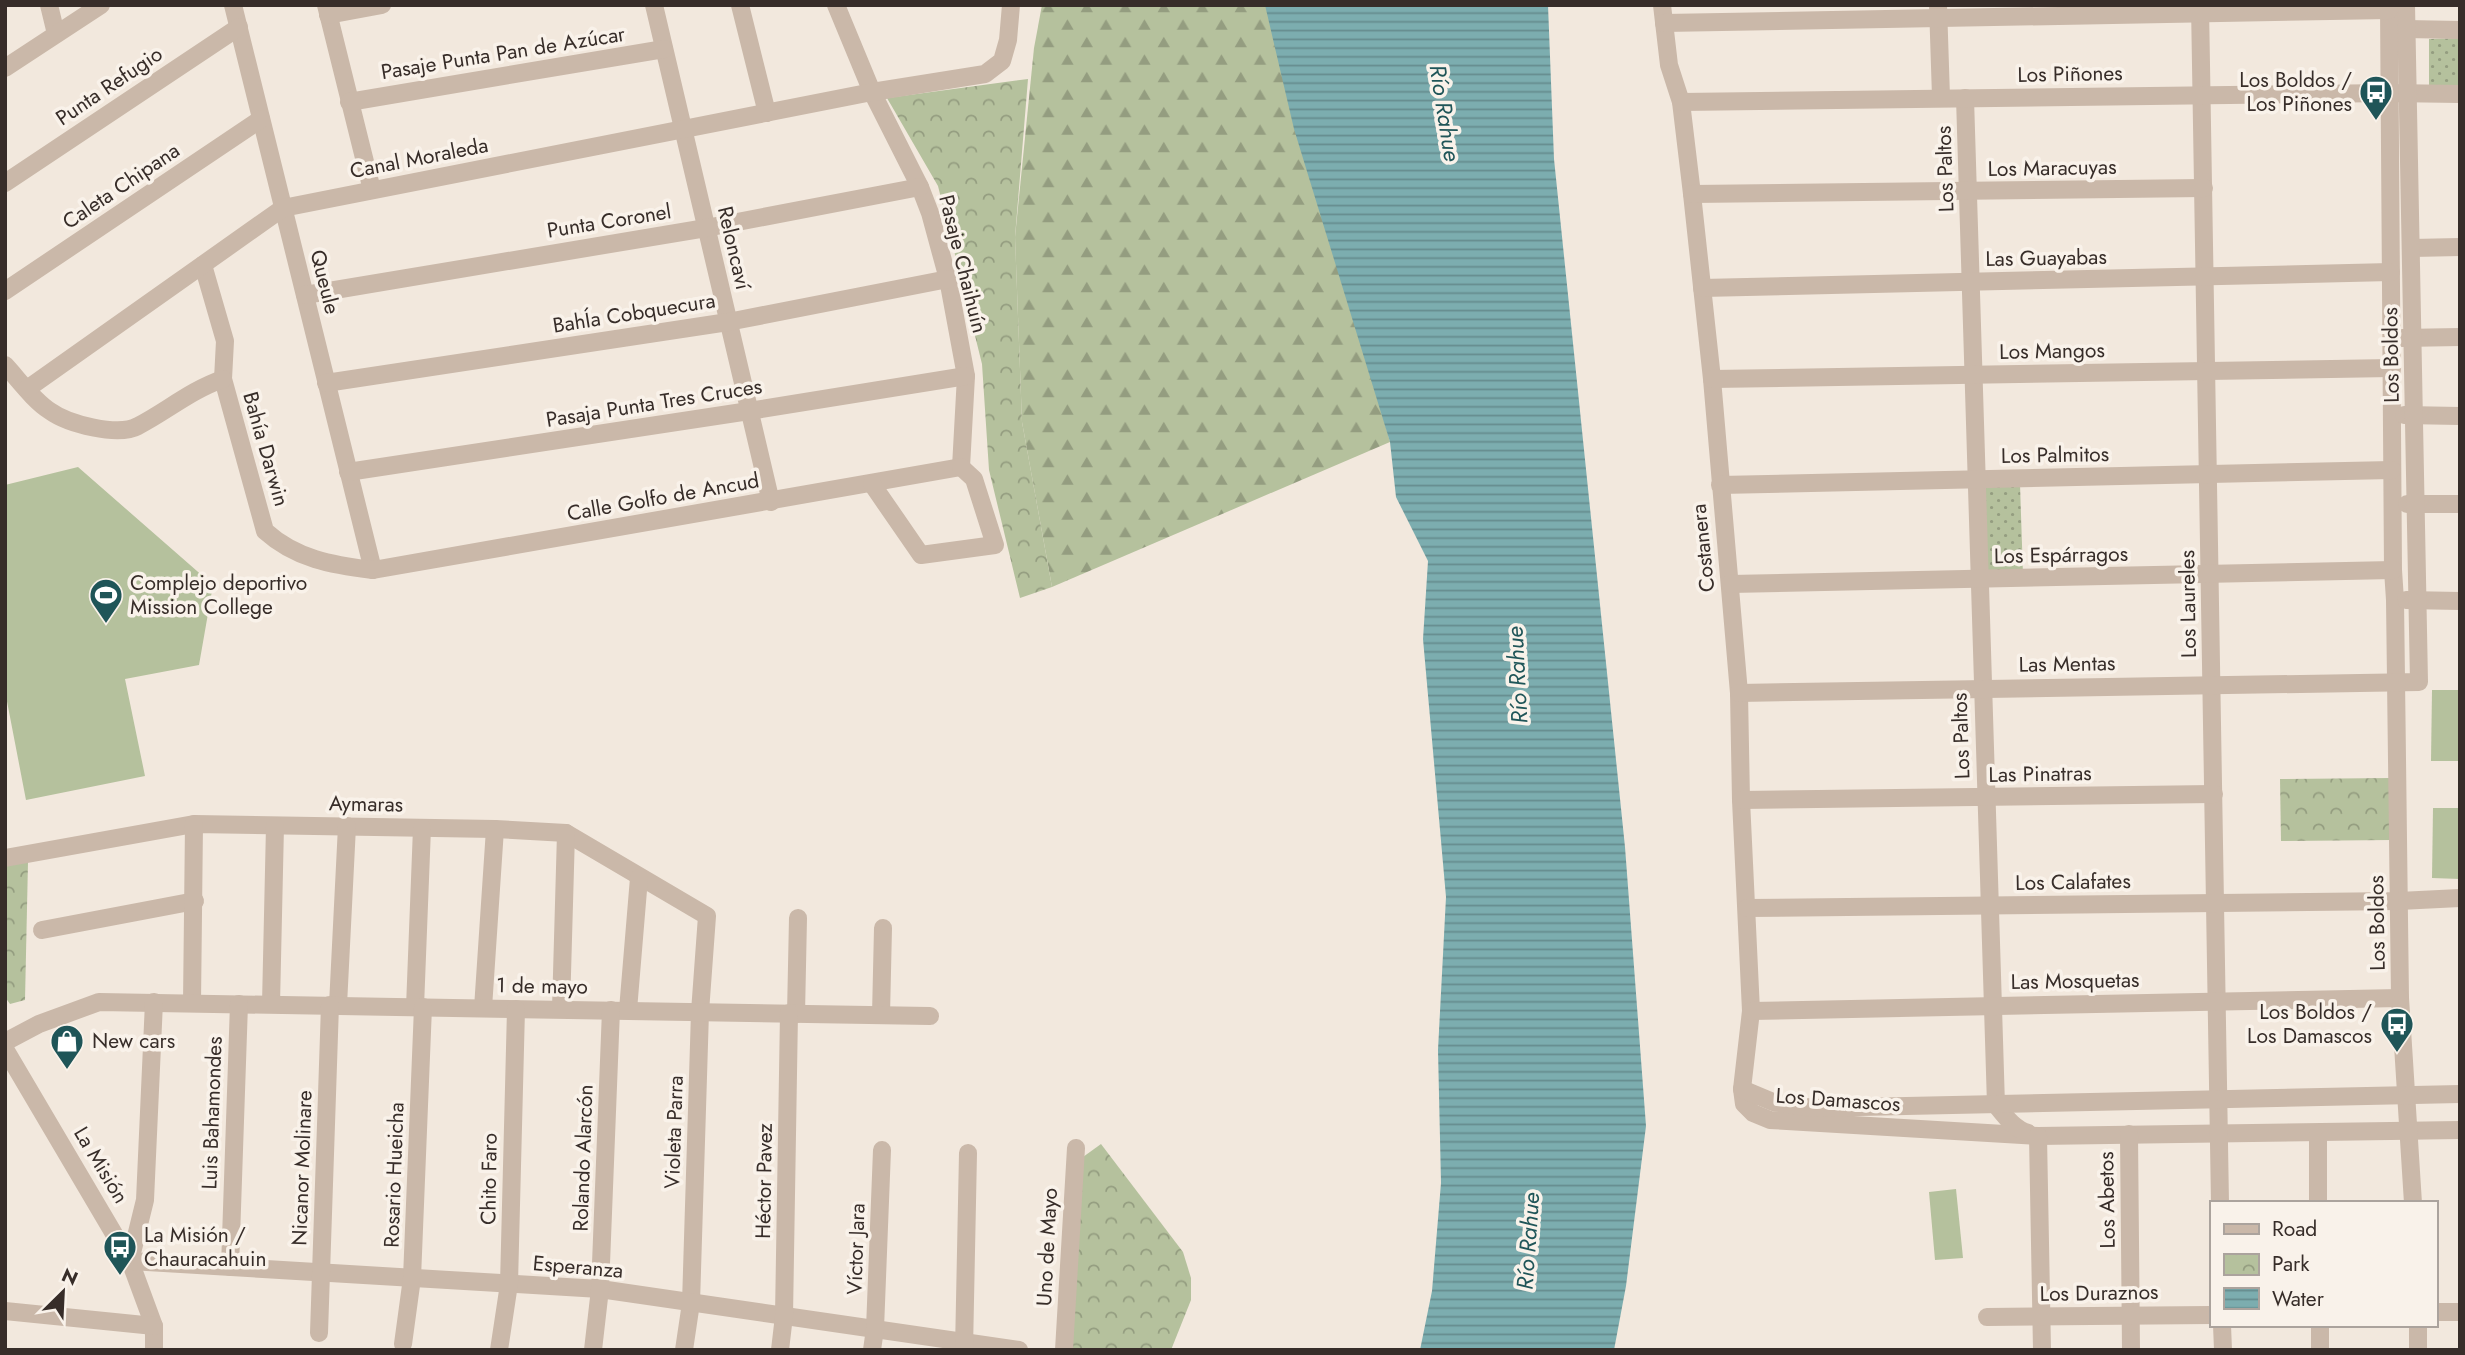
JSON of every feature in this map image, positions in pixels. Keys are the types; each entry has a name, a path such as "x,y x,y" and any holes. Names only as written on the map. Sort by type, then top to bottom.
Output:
{"street":[{"path":"49,5 56,34"},
{"path":"5,68 101,5"},
{"name":"Queule","path":"233,5 373,570"},
{"path":"372,190 327,10 382,5"},
{"name":"Reloncaví","path":"654,5 771,502"},
{"path":"740,5 767,113"},
{"name":"Pasaje Chaihuín","path":"836,5 872,92 920,187 948,279 966,376 961,467"},
{"name":"Canal Moraleda","path":"27,389 283,208 872,92 985,74 1002,61 1008,40 1011,5"},
{"path":"1663,14 2395,7"},
{"name":"Los Boldos","path":"2395,7 2406,29 2419,682 2396,684"},
{"name":"Los Boldos","path":"2395,7 2389,93 2393,570 2400,998 2413,1201"},
{"name":"Los Laureles","path":"2201,9 2220,1201"},
{"name":"Los Paltos","path":"1938,12 1941,97"},
{"name":"Costanera","path":"1663,14 1669,65 1681,102 1692,194 1712,379 1740,693 1741,800 1751,1011 1742,1089"},
{"name":"Punta Refugio","path":"5,183 239,27"},
{"path":"2406,29 2460,30"},
{"name":"Pasaje Punta Pan de Azúcar","path":"349,102 664,49"},
{"name":"Los Piñones","path":"1681,102 1941,97 2460,94"},
{"name":"Los Paltos","path":"1965,98 1996,1105"},
{"name":"Caleta Chipana","path":"5,291 261,119"},
{"name":"Punta Coronel","path":"305,295 706,228 920,187"},
{"name":"Los Maracuyas","path":"1692,194 2204,188"},
{"path":"2412,248 2460,247"},
{"name":"Bahía Darwin","path":"203,265 225,341 223,379 265,531 279,544 298,555 334,565 373,570"},
{"name":"Las Guayabas","path":"1702,288 2391,272"},
{"name":"BahÍa Cobquecura","path":"326,383 728,322 948,279"},
{"path":"2392,339 2460,337"},
{"path":"5,365 51,412 89,427 112,430 135,428 200,387 223,379"},
{"name":"Los Mangos","path":"1712,379 2392,368"},
{"name":"Pasaja Punta Tres Cruces","path":"348,472 966,376"},
{"path":"2391,416 2460,416"},
{"path":"872,484 921,555 995,545 974,479 961,467"},
{"name":"Calle Golfo de Ancud","path":"373,570 961,467"},
{"name":"Los Palmitos","path":"1720,485 2392,470"},
{"path":"2393,505 2460,504"},
{"name":"Los Espárragos","path":"1730,584 2393,570"},
{"path":"2395,600 2460,601"},
{"name":"Las Mentas","path":"1740,693 2396,684"},
{"name":"Las Pinatras","path":"1741,800 2214,794"},
{"path":"192,1003 194,824"},
{"name":"Aymaras","path":"5,859 194,824 495,829 566,833 707,916"},
{"path":"271,1004 275,826"},
{"name":"Nicanor Molinare","path":"319,1333 334,1005 347,826"},
{"name":"Rosario Hueicha","path":"402,1344 412,1278 422,828"},
{"path":"483,1008 495,829"},
{"path":"561,1009 566,833"},
{"name":"Rolando Alarcón","path":"593,1350 600,1289 620,1010 639,878"},
{"name":"Los Calafates","path":"1747,908 2399,901 2460,898"},
{"path":"42,930 195,901"},
{"name":"Violeta Parra","path":"684,1350 691,1303 700,1012 707,916"},
{"name":"Héctor Pavez","path":"780,1350 785,1316 798,918"},
{"path":"881,1015 883,928"},
{"name":"Las Mosquetas","path":"1751,1011 2400,998"},
{"name":"1 de mayo","path":"5,1042 39,1024 99,1002 930,1016"},
{"path":"130,1261 145,1200 154,1002"},
{"name":"Luis Bahamondes","path":"230,1267 239,1004"},
{"name":"Chito Faro","path":"499,1350 509,1284 516,1009"},
{"name":"La Misión","path":"5,1049 130,1261 154,1326 154,1350"},
{"name":"Los Damascos","path":"1742,1089 1773,1102 1813,1108 2460,1094"},
{"name":"Los Damascos","path":"1742,1089 1744,1104 1753,1113 1770,1120 2038,1136 2460,1130"},
{"path":"1996,1105 2022,1131 2038,1136 2042,1350"},
{"name":"Los Abetos","path":"2129,1134 2131,1350"},
{"path":"2318,1134 2318,1201"},
{"name":"Uno de Mayo","path":"1064,1350 1076,1148"},
{"name":"Víctor Jara","path":"872,1350 883,1150"},
{"path":"964,1346 968,1153"},
{"path":"106,1218 121,1222 133,1218 145,1200"},
{"name":"Esperanza","path":"130,1261 600,1289 875,1329 964,1346 1019,1350"},
{"path":"5,1311 154,1326"},
{"path":"2437,1312 2460,1312"},
{"name":"Los Duraznos","path":"1987,1317 2210,1315"},
{"path":"2222,1327 2222,1350"},
{"path":"2320,1327 2320,1350"},
{"path":"2418,1327 2418,1350"}],"green space":[{"path":"1042,5 1273,5 1390,442 1052,587 1022,422 1015,237 1034,48"},
{"path":"2460,38 2460,87 2429,87 2429,39"},
{"path":"1028,79 1015,237 1022,422 1052,587 1020,598 989,470 982,364 938,186 887,98"},
{"name":"Complejo deportivo Mission College","path":"78,467 213,585 199,665 125,679 145,776 26,800 5,691 5,485"},
{"path":"2020,484 2023,575 1988,576 1984,485"},
{"path":"2432,690 2460,690 2460,761 2431,761"},
{"path":"2391,778 2392,840 2281,841 2280,779"},
{"path":"2433,808 2460,808 2460,879 2432,878"},
{"path":"28,862 25,1000 10,1004 5,997 5,866"},
{"path":"1101,1144 1183,1252 1191,1278 1191,1300 1171,1350 1072,1350 1083,1157"},
{"path":"1956,1189 1963,1258 1935,1260 1929,1192"}],"water":[{"name":"Río Rahue","path":"1265,5 1548,5 1554,159 1625,847 1646,1126 1626,1286 1614,1350 1420,1350 1432,1291 1441,1183 1438,1050 1446,897 1423,639 1428,561 1396,497 1390,442 1294,129"}],"place":[{"name":"Los Boldos / Los Piñones","path":"2376,122"},
{"name":"Complejo deportivo Mission College","path":"106,625"},
{"name":"Los Boldos / Los Damascos","path":"2397,1054"},
{"name":"New cars","path":"67,1071"},
{"name":"La Misión / Chauracahuin","path":"120,1277"}]}
